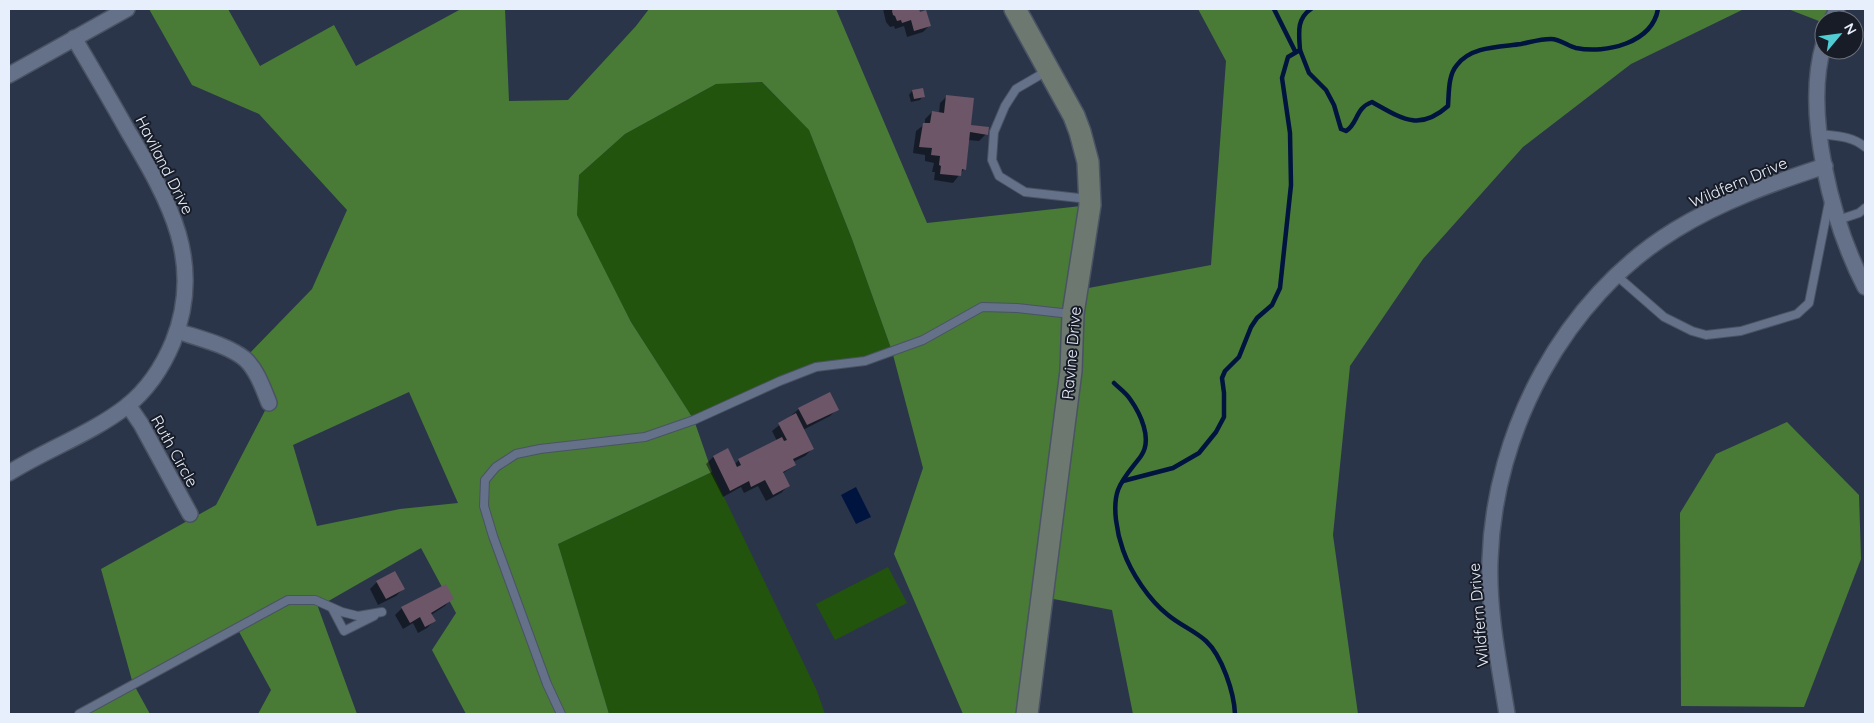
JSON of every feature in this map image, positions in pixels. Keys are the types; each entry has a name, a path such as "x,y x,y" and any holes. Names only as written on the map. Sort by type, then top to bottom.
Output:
{"street":[{"path":"9,75 127,9"},
{"name":"Ravine Drive","path":"1015,9 1074,116 1088,162 1090,200 1073,314 1071,371 1027,714"},
{"name":"Haviland Drive","path":"9,473 33,458 104,423 128,405 158,370 177,331 182,310 185,276 183,249 178,228 167,202 136,145 74,38"},
{"path":"1820,60 1817,92 1820,134 1830,195 1847,247 1865,287"},
{"name":"Wildfern Drive","path":"1507,714 1492,617 1490,586 1493,523 1499,484 1509,448 1522,412 1543,369 1571,327 1602,290 1639,256 1674,230 1714,208 1765,186 1825,166"},
{"path":"177,331 219,345 244,359 257,376 269,403"},
{"name":"Ruth Circle","path":"128,405 141,424 190,514"}],"lane":[{"path":"1048,70 1016,89 1005,106 994,132 992,160 999,176 1025,192 1090,200"},
{"path":"1820,134 1843,136 1859,142 1865,147"},
{"path":"1617,276 1664,317 1692,331 1706,334 1740,331 1797,314 1809,303 1830,195"},
{"path":"1838,220 1859,213 1865,208"},
{"path":"561,714 547,684 492,536 484,506 485,480 496,467 516,454 540,448 645,437 694,420 780,381 816,367 866,361 923,340 982,307 1017,308 1073,314"},
{"path":"79,714 288,600 315,600 332,608 358,616 382,612 344,630 332,608"}],"green space":[{"path":"149,9 228,9 260,66 334,25 356,66 461,9 505,9 509,101 568,100 636,26 649,9 836,9 927,223 1090,205 1078,290 1211,265 1226,61 1198,9 1744,9 1631,64 1523,147 1423,259 1350,366 1333,535 1358,714 1133,714 1112,610 1043,597 1027,714 963,714 894,554 923,468 892,351 852,239 809,130 762,82 716,84 625,134 579,175 577,215 631,322 694,420 712,472 558,544 609,714 466,714 432,650 456,613 421,548 318,607 357,714 258,714 271,690 237,628 134,685 150,714 79,714 133,684 101,569 216,505 269,403 244,359 312,289 347,210 259,114 192,85","holes":["409,392 458,503 400,509 317,526 293,445"]},
{"path":"1788,9 1837,9 1814,10 1814,19"},
{"path":"762,82 809,130 852,239 892,351 865,361 816,367 694,420 631,322 577,215 579,175 625,134 716,84"},
{"path":"1787,422 1859,495 1861,559 1804,707 1681,706 1680,513 1716,454"},
{"path":"712,472 817,691 825,714 609,714 558,544"},
{"path":"888,567 907,603 835,640 816,604"}],"water":[{"path":"856,487 871,517 856,524 841,495"}],"building":[{"path":"893,9 919,9 920,12 926,10 931,26 914,31 911,20 902,23 901,20 897,21 893,15"},
{"path":"923,88 925,97 914,99 912,90"},
{"path":"946,95 974,98 971,125 989,127 988,135 970,132 966,170 962,169 961,176 940,174 940,156 931,155 932,148 919,147 923,123 930,123 932,111 944,113"},
{"path":"830,392 839,410 807,425 798,408"},
{"path":"796,413 814,449 793,459 796,465 783,472 790,486 773,495 765,480 751,487 749,481 730,491 713,456 728,448 737,467 741,465 738,459 782,437 784,441 787,440 778,423"},
{"path":"395,571 405,589 386,599 376,581"},
{"path":"446,584 454,599 431,613 436,621 425,627 420,617 410,623 401,607"}],"waterway":[{"path":"1274,9 1295,51"},
{"path":"1123,481 1173,468 1199,453 1216,432 1224,417 1222,378 1225,371 1239,357 1251,327 1257,318 1272,305 1280,288 1291,185 1290,133 1282,78 1288,57 1300,50 1299,33 1301,22 1306,13 1311,9"},
{"path":"1300,50 1309,73 1326,90 1334,105 1341,129 1346,131 1353,124 1362,108 1372,102 1410,120 1428,119 1438,114 1448,106 1450,84 1454,69 1470,54 1486,48 1551,39 1576,48 1601,49 1614,47 1626,44 1647,30 1654,21 1658,9"},
{"path":"1114,383 1127,395 1134,405 1144,426 1146,442 1141,456 1128,472 1116,497 1116,520 1126,559 1154,602 1177,622 1202,637 1212,648 1226,675 1235,714"}]}
